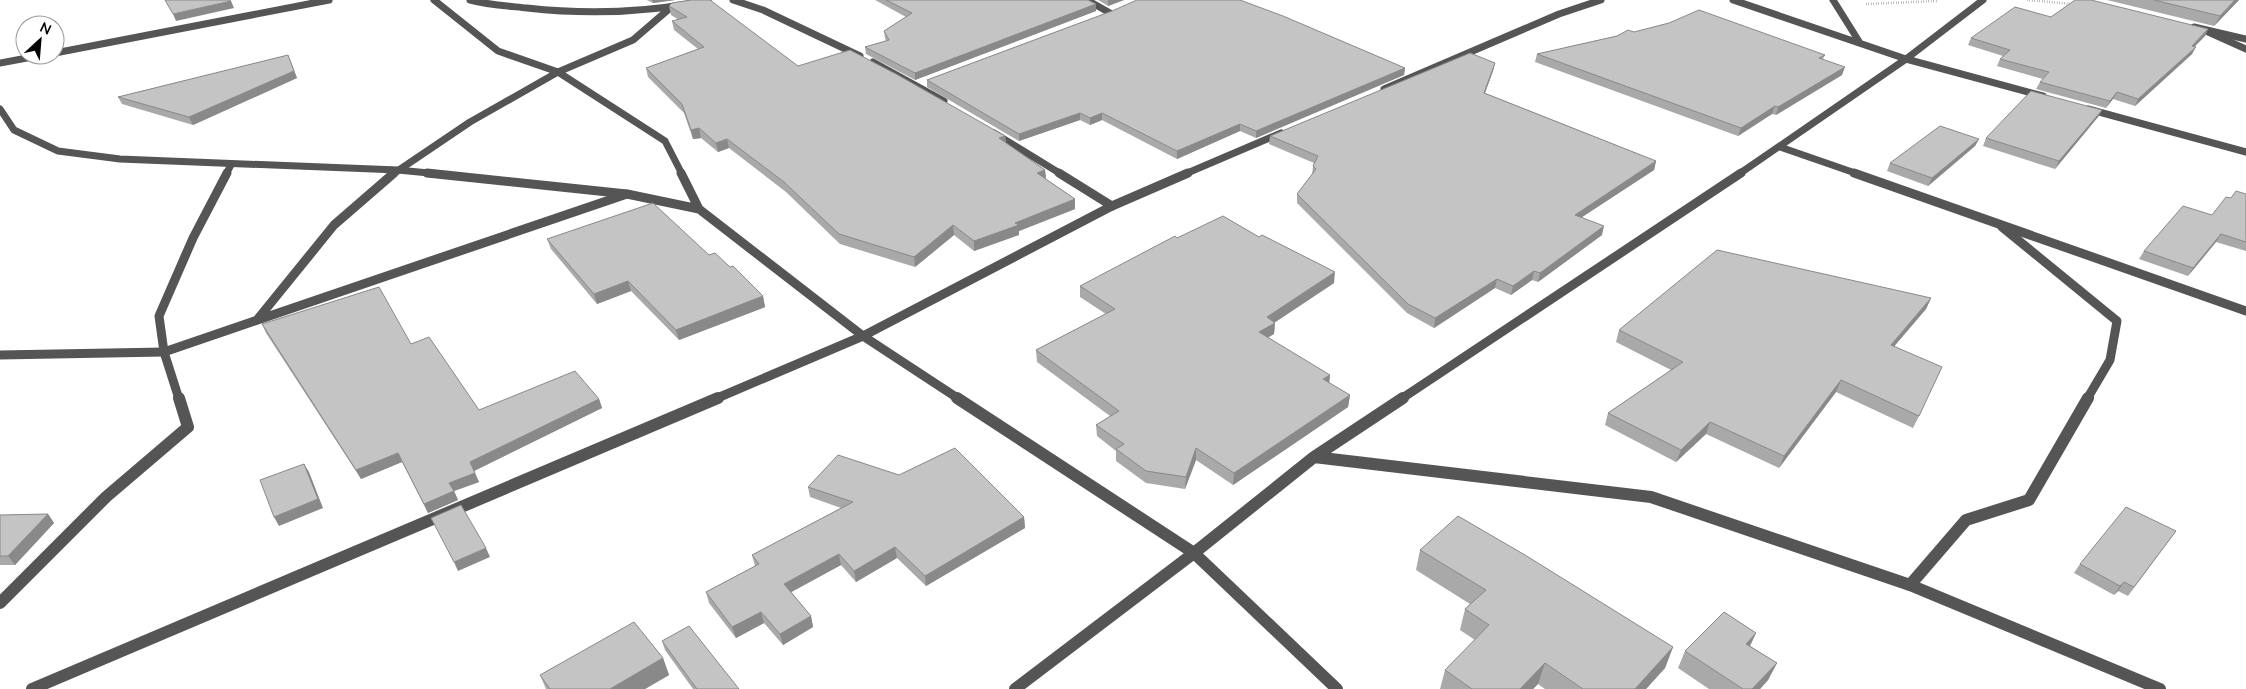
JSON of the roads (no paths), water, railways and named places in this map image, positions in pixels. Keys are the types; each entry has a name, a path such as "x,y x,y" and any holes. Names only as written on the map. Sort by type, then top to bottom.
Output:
{"street":[{"path":"65,51 329,0"},
{"path":"434,0 498,51 558,72 665,141 700,209 863,336 1194,553 1337,689"},
{"path":"470,0 557,12 621,14 669,9 708,0"},
{"path":"733,0 763,10 918,85 952,106"},
{"path":"1087,0 1110,13"},
{"path":"1377,92 1559,14 1600,0"},
{"path":"1733,0 1906,58 2048,98"},
{"path":"1833,0 1860,43"},
{"path":"1015,689 1194,553 1314,457 1780,147 1906,58 1983,0"},
{"path":"256,321 334,225 398,170 470,122 558,72 633,40 669,9"},
{"path":"1100,16 1117,10"},
{"path":"2182,24 2246,39"},
{"path":"2200,28 2246,49"},
{"path":"0,63 15,60"},
{"path":"918,85 927,82"},
{"path":"2076,106 2246,152"},
{"path":"0,110 14,130 58,152 120,159 232,165 398,170 627,194 700,209"},
{"path":"986,127 1112,206"},
{"path":"32,689 863,336 1112,206 1286,131"},
{"path":"1780,147 2002,227 2246,311"},
{"path":"0,603 106,497 188,427 164,352 159,316 193,238 232,165"},
{"path":"0,354 164,352 627,194"},
{"path":"1910,585 1966,520 2029,500 2110,360 2117,321 2002,227"},
{"path":"1314,457 1651,497 1910,585 2160,689"}]}
